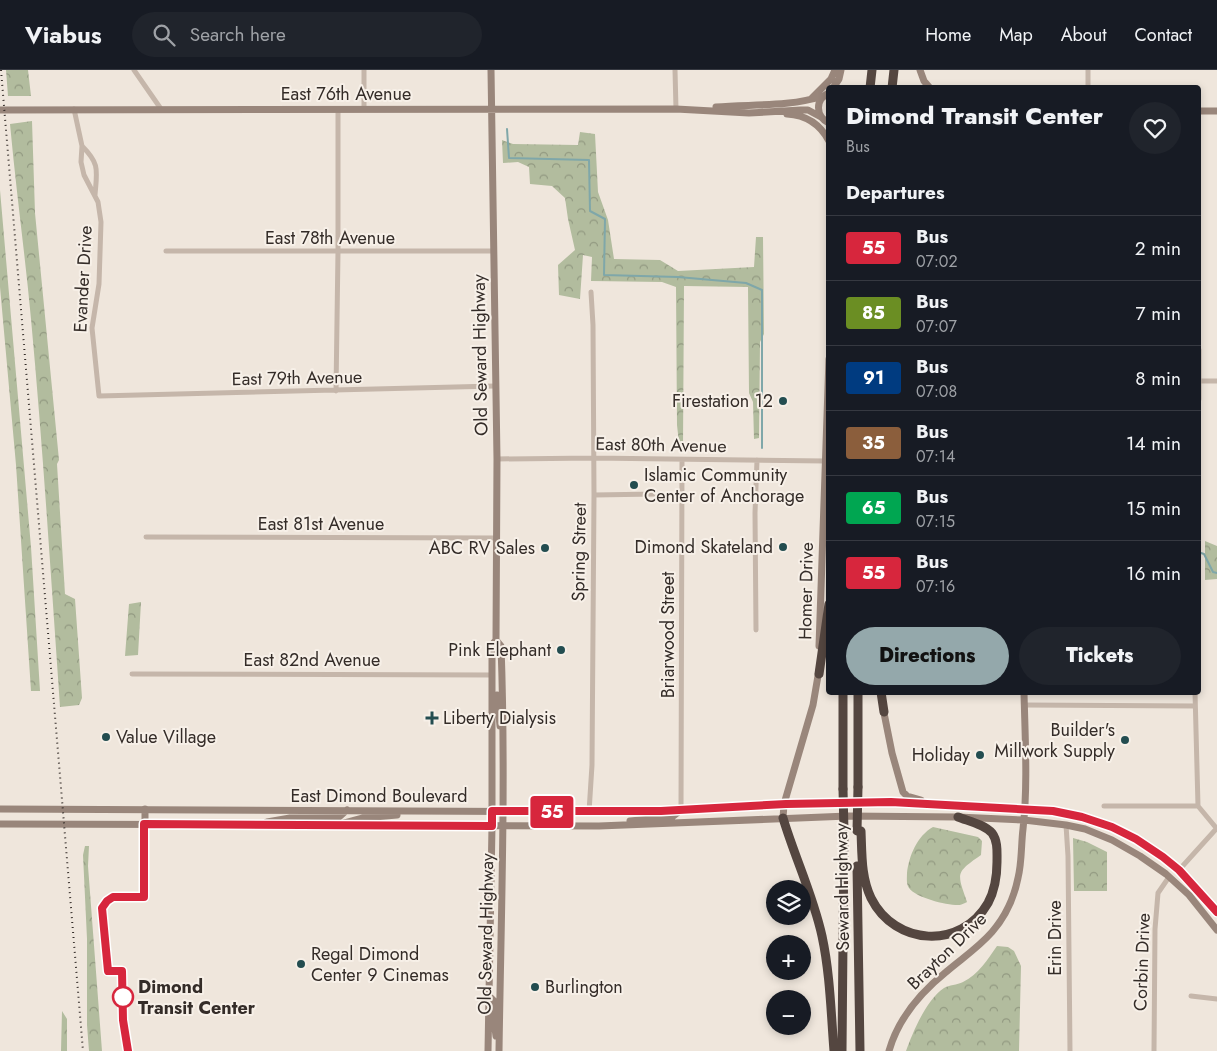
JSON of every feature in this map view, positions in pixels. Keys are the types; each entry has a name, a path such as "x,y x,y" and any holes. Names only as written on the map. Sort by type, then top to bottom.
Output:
{"highway":[{"path":"892,84 894,70"},
{"path":"819,674 826,625"},
{"name":"Seward Highway","path":"842,1051 843,695"},
{"name":"Seward Highway","path":"858,695 860,1051"},
{"path":"882,695 884,712"},
{"path":"859,831 864,878 872,899 881,914 892,925 908,933 938,936 960,929 979,915 991,898 996,880 997,848 993,834 986,828 958,817"},
{"path":"783,818 822,936 828,973 834,1051"}],"main road":[{"name":"Old Seward Highway","path":"488,1051 492,826 492,645 496,640 496,459 494,251 490,110 491,70"},
{"path":"806,101 827,83 835,70"},
{"path":"835,85 841,70"},
{"path":"920,70 927,85"},
{"name":"East 76th Avenue","path":"691,109 806,101 826,93"},
{"path":"826,94 818,104 826,122"},
{"name":"East 76th Avenue","path":"0,110 691,109 763,113 804,110 826,122"},
{"path":"1201,111 1217,111"},
{"path":"763,113 795,115 806,118 818,126 826,137"},
{"name":"Homer Drive","path":"783,818 784,804 813,706 819,674 826,436"},
{"name":"Old Seward Highway","path":"496,640 501,646 503,741 499,1051"},
{"path":"492,675 497,684 498,718 503,741"},
{"name":"Brayton Drive","path":"889,1051 898,1029 914,1002 936,980 985,940 1006,911 1018,879 1024,820 1024,695"},
{"path":"884,712 892,753 903,792 907,796 933,804 1053,811 1082,817 1112,827 1156,852 1179,870 1217,912"},
{"name":"East Dimond Boulevard","path":"0,809 590,812 681,810 784,804 891,802 933,804"},
{"path":"144,824 145,810"},
{"path":"255,825 290,818 338,818 347,810"},
{"path":"607,826 618,822 672,817 681,810"},
{"path":"338,825 363,818 424,811"},
{"name":"East Dimond Boulevard","path":"0,824 607,826 848,816 1024,820 1085,829 1112,840 1140,856 1169,877 1189,895 1217,930"},
{"path":"1169,877 1179,870"},
{"path":"489,996 494,1002 494,1024 499,1051"}],"street":[{"path":"134,70 161,109"},
{"path":"364,70 364,109"},
{"path":"676,70 676,109"},
{"path":"1088,70 1088,85"},
{"name":"Evander Drive","path":"74,109 82,146 81,162 84,175 98,202 101,222 99,284 92,328 99,396"},
{"path":"336,390 338,109"},
{"name":"Evander Drive","path":"82,146 92,156 96,165 94,195"},
{"name":"East 78th Avenue","path":"166,251 494,251"},
{"name":"Spring Street","path":"590,812 594,495 593,325 591,292"},
{"path":"1201,381 1217,381"},
{"name":"East 79th Avenue","path":"99,396 495,386"},
{"name":"East 80th Avenue","path":"496,459 593,458 825,461"},
{"name":"Briarwood Street","path":"681,810 682,460"},
{"path":"756,630 757,460"},
{"path":"594,495 656,494"},
{"name":"East 81st Avenue","path":"146,538 496,538"},
{"name":"East 82nd Avenue","path":"132,674 492,675"},
{"path":"1179,870 1217,829 1198,806 1195,695"},
{"path":"1024,706 1195,706"},
{"path":"1104,806 1198,806"},
{"name":"Erin Drive","path":"1066,825 1070,1051"},
{"name":"Corbin Drive","path":"1154,1051 1154,929 1158,893 1169,877"},
{"path":"1191,996 1217,999"}],"green space":[{"path":"6,70 28,70 31,96 8,96"},
{"path":"32,121 35,213 59,460 57,464 65,594 75,599 82,698 79,705 60,707 47,513 29,295 10,124"},
{"path":"580,132 595,134 598,192 608,220 614,259 660,260 678,271 754,267 756,237 763,237 764,334 760,342 759,438 754,439 753,402 749,393 748,287 684,286 683,445 679,443 677,425 676,287 662,282 591,281 592,257 583,255 580,299 559,295 558,265 575,250 565,198 552,186 530,184 529,167 518,162 503,163 502,140 513,144 578,145"},
{"path":"0,190 31,547 40,691 31,691 16,465 0,287"},
{"path":"1205,541 1217,546 1217,579 1205,580"},
{"path":"141,602 138,655 125,656 129,604"},
{"path":"933,827 978,837 982,841 981,855 966,866 961,874 961,885 967,902 961,905 933,901 913,892 907,885 907,873 912,853 922,836"},
{"path":"1073,838 1087,842 1107,852 1107,891 1074,891"},
{"path":"85,846 89,846 88,866 102,1051 89,1051 83,855"},
{"path":"997,946 1008,947 1014,951 1021,966 1019,1051 906,1051 916,1026 937,993 948,986 969,979 982,966"},
{"path":"62,1011 67,1019 67,1051 61,1051"}],"waterway":[{"path":"507,129 509,158 589,160 590,211 605,219 604,275 678,277 746,283 762,290 762,448"},
{"path":"1201,553 1204,554 1213,572 1217,573"}],"railway":[{"path":"1,70 83,1051"}],"bus line":[{"name":"55","path":"128,1051 123,1020 122,971 108,971 102,908 113,897 144,897 144,824 492,826 492,811 661,811 786,804 891,802 1053,811 1082,817 1112,827 1136,839 1179,870 1217,912"}],"place":[{"name":"Firestation 12","path":"783,401"},
{"name":"Islamic Community Center of Anchorage","path":"634,485"},
{"name":"Dimond Skateland","path":"783,547"},
{"name":"ABC RV Sales","path":"545,548"},
{"name":"Pink Elephant","path":"561,650"},
{"name":"Liberty Dialysis","path":"432,718"},
{"name":"Value Village","path":"106,737"},
{"name":"Builder's Millwork Supply","path":"1125,740"},
{"name":"Holiday","path":"980,755"},
{"name":"Regal Dimond Center 9 Cinemas","path":"301,964"},
{"name":"Burlington","path":"535,987"},
{"name":"Dimond Transit Center","path":"123,997"}]}
